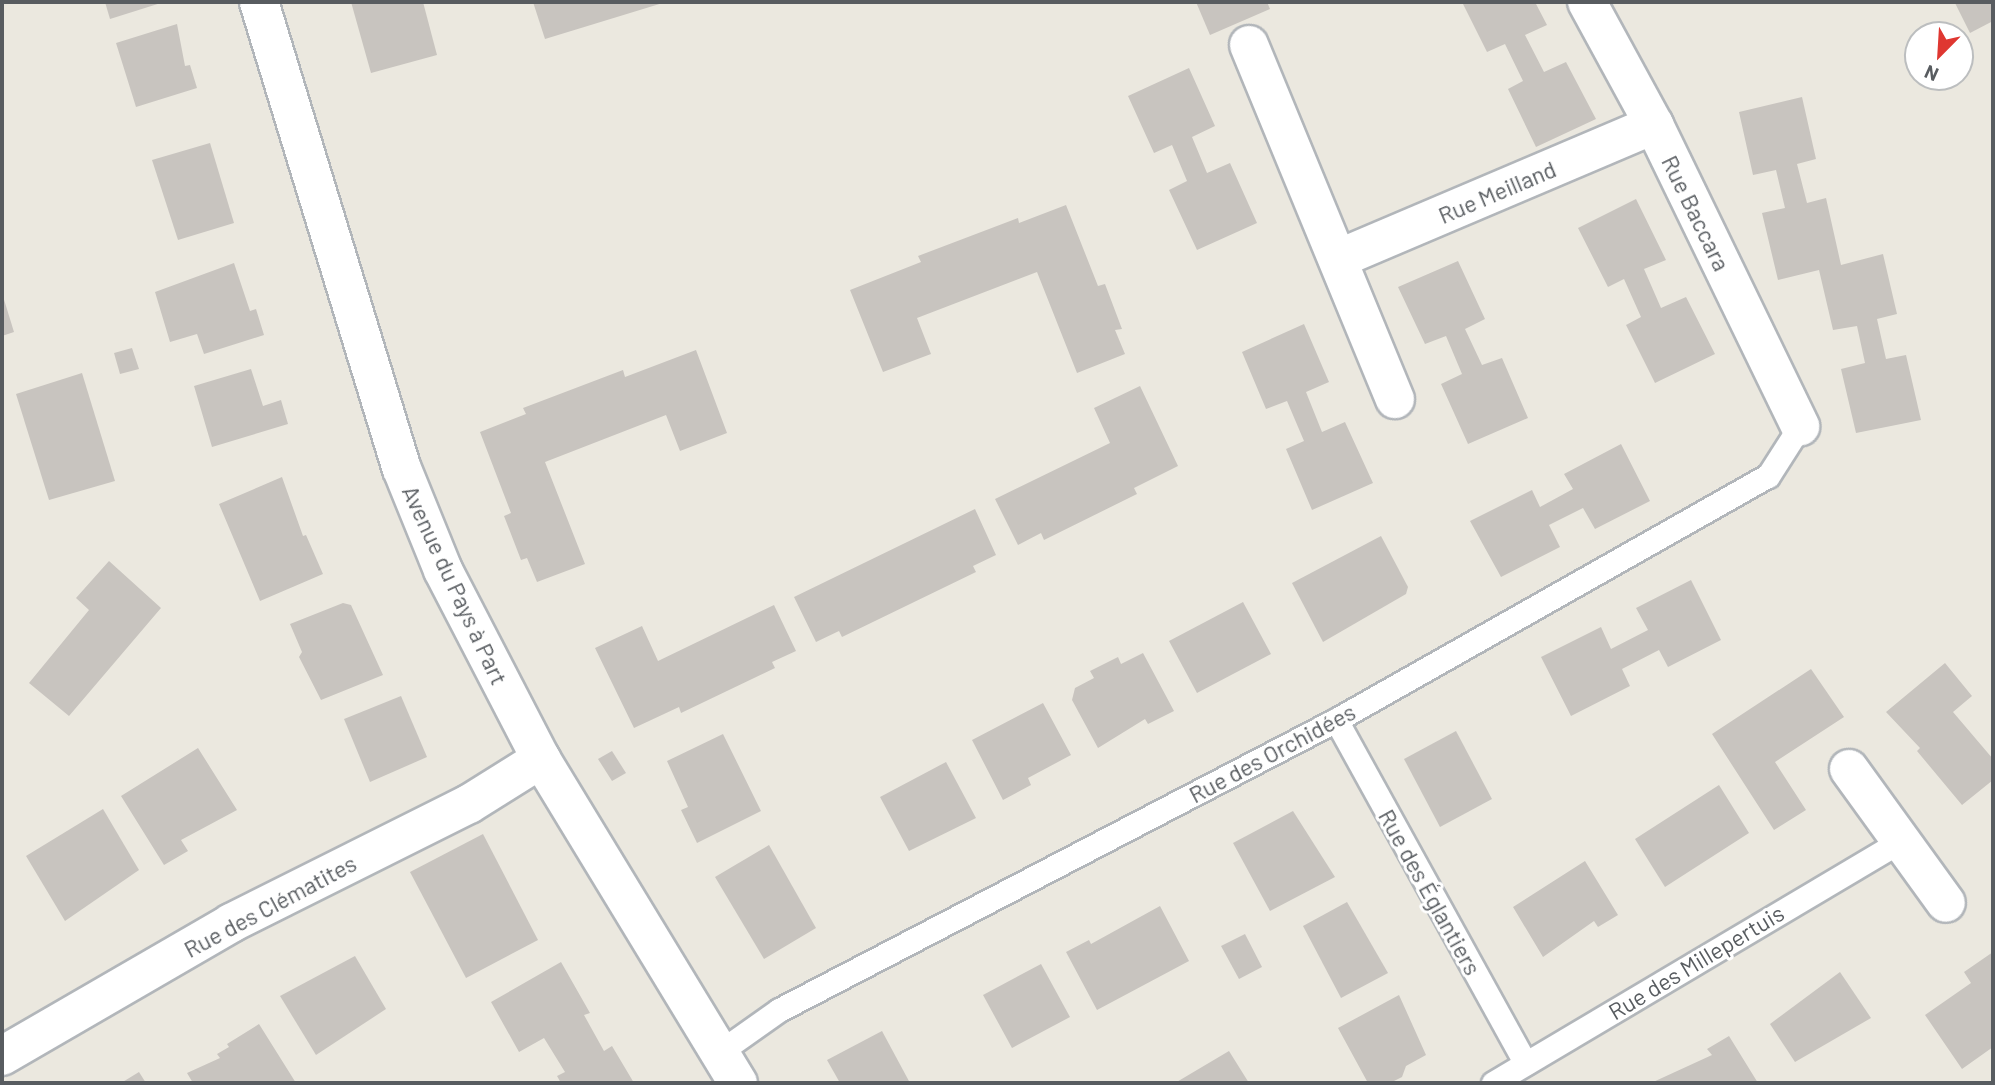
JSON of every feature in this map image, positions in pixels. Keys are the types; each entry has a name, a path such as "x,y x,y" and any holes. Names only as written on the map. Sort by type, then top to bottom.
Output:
{"street":[{"name":"Avenue du Pays à Part","path":"259,2 402,469 443,570 541,760 729,1067"},
{"name":"Rue Baccara","path":"1587,2 1654,125 1800,426"},
{"path":"1249,45 1340,258 1395,398"},
{"name":"Rue Meilland","path":"1340,258 1654,125"},
{"name":"Rue des Clématites","path":"2,1056 232,923 469,804 541,760"},
{"path":"1849,769 1946,903"}],"lane":[{"name":"Rue des Orchidées","path":"729,1067 779,1010 1335,720 1768,476 1800,426"},
{"name":"Rue des Églantiers","path":"1335,720 1525,1063"},
{"name":"Rue des Millepertuis","path":"1493,1083 1900,841"}],"building":[{"path":"105,2 164,2 110,19"},
{"path":"351,2 423,2 437,55 371,73"},
{"path":"533,2 666,2 545,39"},
{"path":"1196,2 1267,2 1270,9 1210,35"},
{"path":"1462,2 1535,2 1547,25 1525,35 1544,72 1566,62 1596,119 1536,147 1508,89 1523,81 1505,44 1487,52"},
{"path":"1992,2 1993,21 1974,31 1974,21 1964,21 1955,3"},
{"path":"177,24 185,66 190,65 197,88 136,107 116,43"},
{"path":"1189,68 1215,126 1192,137 1207,173 1230,163 1257,223 1197,250 1169,190 1187,181 1172,145 1154,153 1128,96"},
{"path":"1802,97 1816,159 1797,164 1807,203 1826,198 1841,265 1883,254 1897,314 1877,319 1886,359 1906,355 1921,420 1856,433 1841,369 1865,363 1857,326 1833,330 1819,270 1778,280 1762,213 1785,208 1776,170 1753,175 1739,112"},
{"path":"210,143 234,223 178,240 152,160"},
{"path":"1636,199 1666,260 1644,269 1661,308 1686,297 1715,354 1655,383 1626,325 1641,317 1624,279 1608,287 1578,228"},
{"path":"1066,205 1098,286 1105,284 1122,329 1115,330 1125,354 1077,373 1037,272 917,318 931,354 883,372 850,290 921,262 918,256 1018,218 1019,223"},
{"path":"1458,261 1485,319 1465,329 1482,365 1502,358 1528,418 1468,444 1441,384 1462,374 1446,336 1425,344 1398,287"},
{"path":"234,263 250,311 256,309 264,335 204,354 197,334 170,342 155,292"},
{"path":"2,293 14,332 2,336"},
{"path":"1304,324 1329,382 1306,392 1322,432 1345,422 1373,483 1312,510 1286,449 1304,441 1287,401 1266,409 1242,352"},
{"path":"132,348 139,369 120,374 114,353"},
{"path":"696,350 727,433 680,451 666,415 545,462 585,564 537,582 527,558 521,560 504,516 511,513 480,432 526,414 523,408 623,370 625,377"},
{"path":"251,369 263,406 281,400 288,424 212,447 194,386"},
{"path":"82,373 115,481 49,500 16,394"},
{"path":"1140,386 1178,466 1134,488 1137,494 1044,540 1041,533 1018,545 995,499 1110,443 1094,408"},
{"path":"1621,444 1650,501 1595,529 1583,508 1549,525 1560,547 1501,577 1470,521 1532,490 1540,507 1573,489 1564,474"},
{"path":"282,477 303,536 306,535 323,574 260,601 219,504"},
{"path":"975,509 996,555 973,566 976,572 842,637 839,631 816,642 794,597"},
{"path":"1381,536 1408,587 1406,594 1323,642 1292,583"},
{"path":"109,561 161,608 69,716 29,683 89,610 76,598"},
{"path":"1691,580 1721,640 1668,667 1659,650 1622,669 1630,686 1571,716 1541,657 1601,627 1611,649 1648,630 1636,608"},
{"path":"1243,602 1271,654 1197,693 1169,641"},
{"path":"343,603 351,605 383,675 321,700 299,657 302,652 290,624"},
{"path":"774,605 796,651 772,662 775,668 681,713 679,707 634,728 595,648 642,626 658,661"},
{"path":"1143,653 1174,711 1148,724 1145,719 1098,748 1072,700 1075,688 1094,678 1090,671 1118,657 1121,664"},
{"path":"1945,663 1972,696 1953,712 1993,759 1993,780 1962,805 1917,751 1920,748 1886,712"},
{"path":"1811,669 1844,717 1775,762 1806,810 1774,830 1712,734"},
{"path":"401,696 427,757 370,782 344,719"},
{"path":"1043,703 1071,755 1028,778 1031,785 1003,800 972,740"},
{"path":"1456,731 1492,799 1440,827 1404,759"},
{"path":"723,734 761,811 697,843 681,810 688,807 667,761"},
{"path":"198,748 237,810 181,840 188,851 164,865 121,796"},
{"path":"612,751 626,773 612,781 598,759"},
{"path":"946,762 976,818 909,851 880,797"},
{"path":"1719,785 1749,833 1665,887 1635,839"},
{"path":"103,809 139,870 65,921 26,856"},
{"path":"1293,811 1335,877 1270,911 1233,843"},
{"path":"483,834 538,940 466,978 410,872"},
{"path":"769,845 816,928 764,959 715,877"},
{"path":"1585,861 1618,915 1598,927 1594,921 1543,957 1513,907"},
{"path":"1347,902 1388,973 1341,998 1303,926"},
{"path":"1160,906 1189,961 1097,1010 1066,952 1089,940 1091,944"},
{"path":"1245,934 1262,967 1239,979 1221,946"},
{"path":"1993,952 1993,1047 1962,1069 1925,1015 1971,983 1964,972"},
{"path":"355,956 386,1009 316,1055 280,996"},
{"path":"561,962 590,1013 584,1015 604,1051 612,1046 634,1083 561,1083 557,1076 565,1072 544,1038 519,1052 491,1002"},
{"path":"1041,964 1070,1017 1012,1048 983,995"},
{"path":"1840,972 1871,1018 1795,1062 1770,1024"},
{"path":"1399,995 1426,1055 1406,1066 1402,1077 1390,1083 1368,1083 1338,1028"},
{"path":"259,1024 296,1083 193,1083 187,1073 220,1058 217,1054 229,1047 227,1044"},
{"path":"882,1031 910,1083 840,1083 827,1060"},
{"path":"1729,1036 1758,1083 1651,1083 1712,1055 1707,1049"},
{"path":"1229,1051 1249,1083 1175,1083"},
{"path":"139,1072 146,1083 121,1083"}]}
